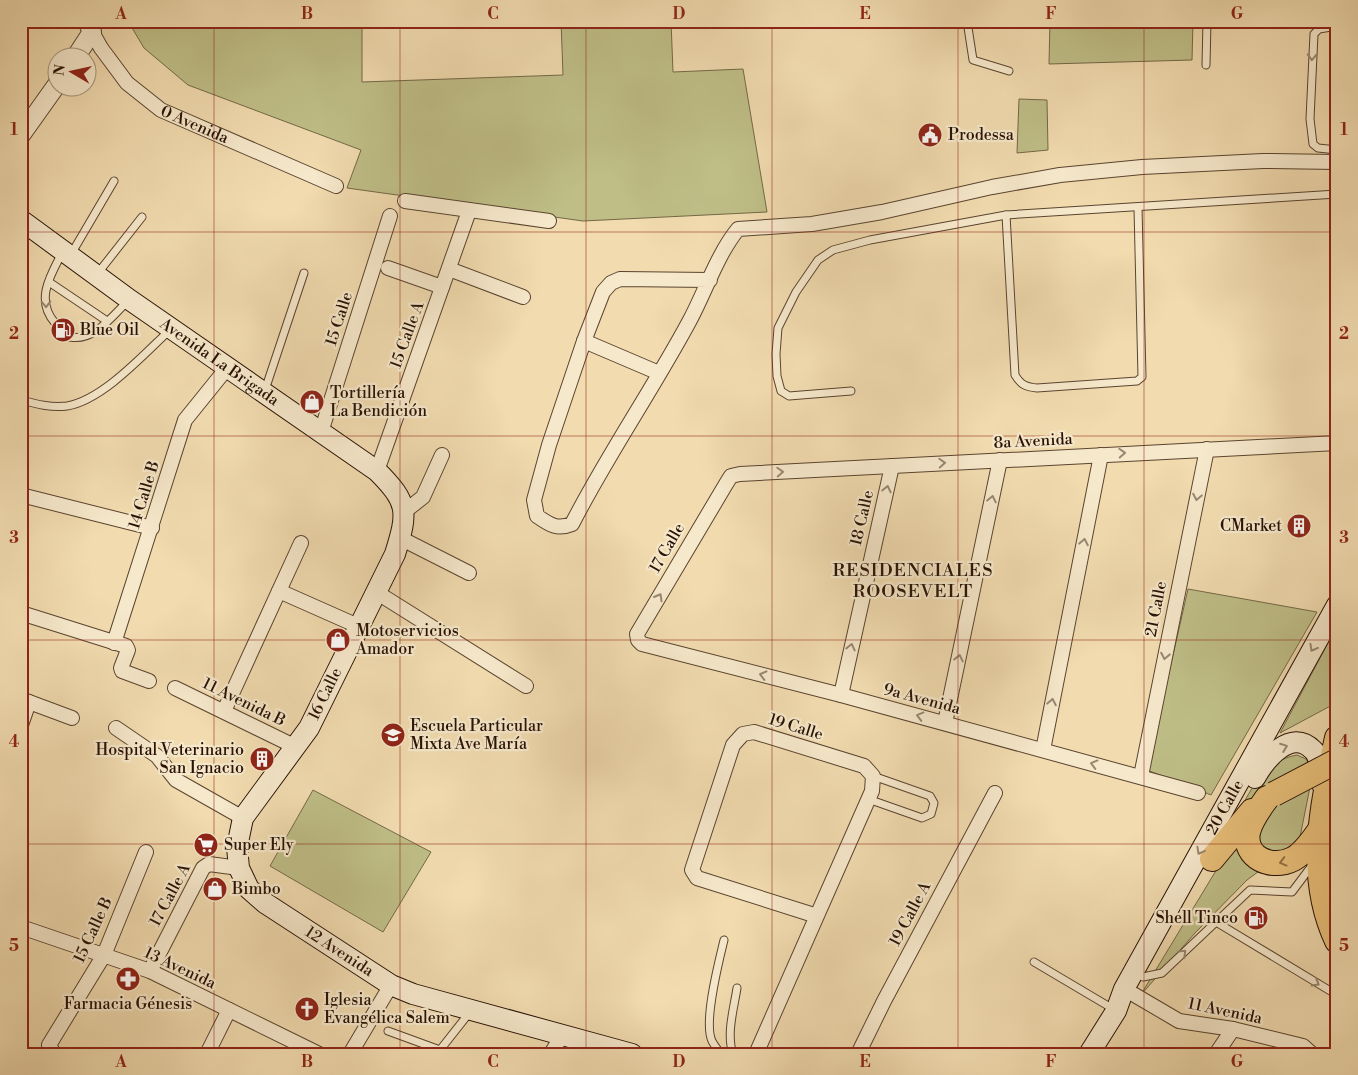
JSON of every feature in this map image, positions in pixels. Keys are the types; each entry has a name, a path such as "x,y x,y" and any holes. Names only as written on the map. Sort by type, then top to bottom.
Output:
{"highway":[{"path":"1337,738 1324,795 1319,830 1318,858 1329,919 1337,941"},
{"path":"1212,860 1240,824 1270,796 1337,761"},
{"path":"1270,796 1255,816 1248,838 1251,850 1260,859 1279,864 1294,859 1304,850 1319,830"}],"main road":[{"name":"Avenida La Brigada","path":"21,220 171,329 377,471 395,490 404,512"},
{"name":"16 Calle","path":"239,868 237,847 242,818 309,728 395,554 404,526 404,512"},
{"name":"20 Calle","path":"1089,1054 1116,1011 1124,989 1337,605"},
{"name":"20 Calle","path":"1116,1011 1133,994 1144,977 1212,860 1264,762 1272,753 1282,747 1299,744 1314,750 1317,756 1324,795"},
{"name":"12 Avenida","path":"239,868 249,889 265,903 391,986 632,1054"}],"street":[{"path":"80,48 90,26"},
{"name":"0 Avenida","path":"90,26 101,48 127,83 162,110 336,186"},
{"path":"21,135 48,96"},
{"path":"710,280 646,278 620,280 611,283 603,292 584,341 549,445 534,500 537,516 551,526 562,528 572,524 690,320 710,280 730,239 738,229 812,224 882,212 992,187 1060,175 1142,167 1263,161 1337,162"},
{"path":"405,201 549,220"},
{"name":"15 Calle A","path":"377,471 470,211"},
{"name":"15 Calle","path":"320,432 390,216"},
{"path":"388,268 442,287"},
{"path":"448,269 523,298"},
{"path":"584,341 659,373"},
{"name":"14 Calle B","path":"114,643 185,420 227,368"},
{"name":"8a Avenida","path":"732,476 740,474 1337,443"},
{"name":"21 Calle","path":"1141,776 1206,449"},
{"path":"404,512 423,497 442,455"},
{"path":"1043,750 1101,455"},
{"path":"945,723 1000,460"},
{"name":"18 Calle","path":"841,695 892,466"},
{"name":"17 Calle","path":"638,640 637,634 732,476"},
{"path":"21,495 152,528"},
{"path":"400,538 469,573"},
{"path":"224,711 301,543"},
{"path":"279,591 358,626"},
{"path":"376,592 526,686"},
{"path":"21,613 128,648 122,671 149,681"},
{"name":"9a Avenida","path":"638,640 642,644 841,695 1198,793"},
{"name":"11 Avenida B","path":"175,688 296,747"},
{"path":"21,724 25,700 72,718"},
{"path":"116,728 157,756 176,780 242,818"},
{"name":"19 Calle","path":"818,916 697,878 692,870 733,745 743,734 754,732 864,766 873,776"},
{"path":"756,1054 868,799 873,776"},
{"name":"19 Calle A","path":"858,1054 884,1001 996,793"},
{"name":"15 Calle B","path":"51,1049 104,955 146,852"},
{"name":"17 Calle A","path":"150,971 203,868 209,864 239,868"},
{"name":"13 Avenida","path":"21,927 150,971 319,1054"},
{"path":"350,1054 391,986"},
{"name":"11 Avenida","path":"1133,994 1179,1021 1232,1030 1303,1046 1312,1054"},
{"path":"207,1054 229,1010"},
{"path":"1216,1054 1232,1030"},
{"path":"551,1054 562,1035"}],"lane":[{"path":"967,21 973,60 1009,71"},
{"path":"1206,65 1207,21"},
{"path":"1337,26 1319,29 1314,34 1310,119 1313,144 1318,148 1337,150"},
{"path":"55,323 46,313 44,302 49,282 114,181"},
{"path":"851,391 789,396 781,392 776,361 778,328 796,292 818,260 833,250 870,240 1006,215 1337,194"},
{"path":"1006,215 1015,375 1020,383 1027,387 1046,387 1138,381 1142,377 1138,208"},
{"path":"96,275 142,217"},
{"path":"264,393 304,273"},
{"path":"49,282 107,321"},
{"path":"70,337 79,339 89,337 130,300"},
{"path":"21,400 48,406 66,406 86,400 119,376 171,329"},
{"path":"868,799 922,818 931,814 934,803 930,796 873,776"},
{"path":"1144,977 1162,973 1250,890 1292,892 1318,858"},
{"path":"1216,922 1337,996"},
{"path":"721,1054 711,1040 710,1027 716,974 724,940"},
{"path":"1034,962 1116,1011"},
{"path":"733,1054 731,1028 737,988"},
{"path":"388,1031 440,1052 472,1010"}],"shaded area":[{"path":"128,21 362,21 362,82 563,75 561,21 671,21 673,72 743,69 767,212 583,221 347,188 361,150 188,85 144,48"},
{"path":"1050,21 1193,21 1192,60 1049,64"},
{"path":"1019,99 1047,100 1048,150 1017,153"},
{"path":"1188,589 1317,612 1211,795 1147,770"},
{"path":"1337,626 1336,703 1280,733"},
{"path":"1297,755 1306,759 1311,768 1235,820 1258,779 1275,764 1285,758"},
{"path":"1310,787 1299,842 1247,880 1195,933 1140,996 1220,864 1275,804"},
{"path":"313,790 431,852 383,932 270,866"}],"place":[{"name":"Prodessa","path":"930,135"},
{"name":"Blue Oil","path":"63,330"},
{"name":"Tortillería La Bendición","path":"312,402"},
{"name":"CMarket","path":"1299,526"},
{"name":"Motoservicios Amador","path":"338,640"},
{"name":"Escuela Particular Mixta Ave María","path":"393,735"},
{"name":"Hospital Veterinario San Ignacio","path":"262,759"},
{"name":"Super Ely","path":"206,845"},
{"name":"Bimbo","path":"215,889"},
{"name":"Shell Tinco","path":"1256,918"},
{"name":"Farmacia Génesis","path":"128,979"},
{"name":"Iglesia Evangélica Salem","path":"307,1009"}],"district":[{"name":"RESIDENCIALES ROOSEVELT","path":"913,580"}]}
